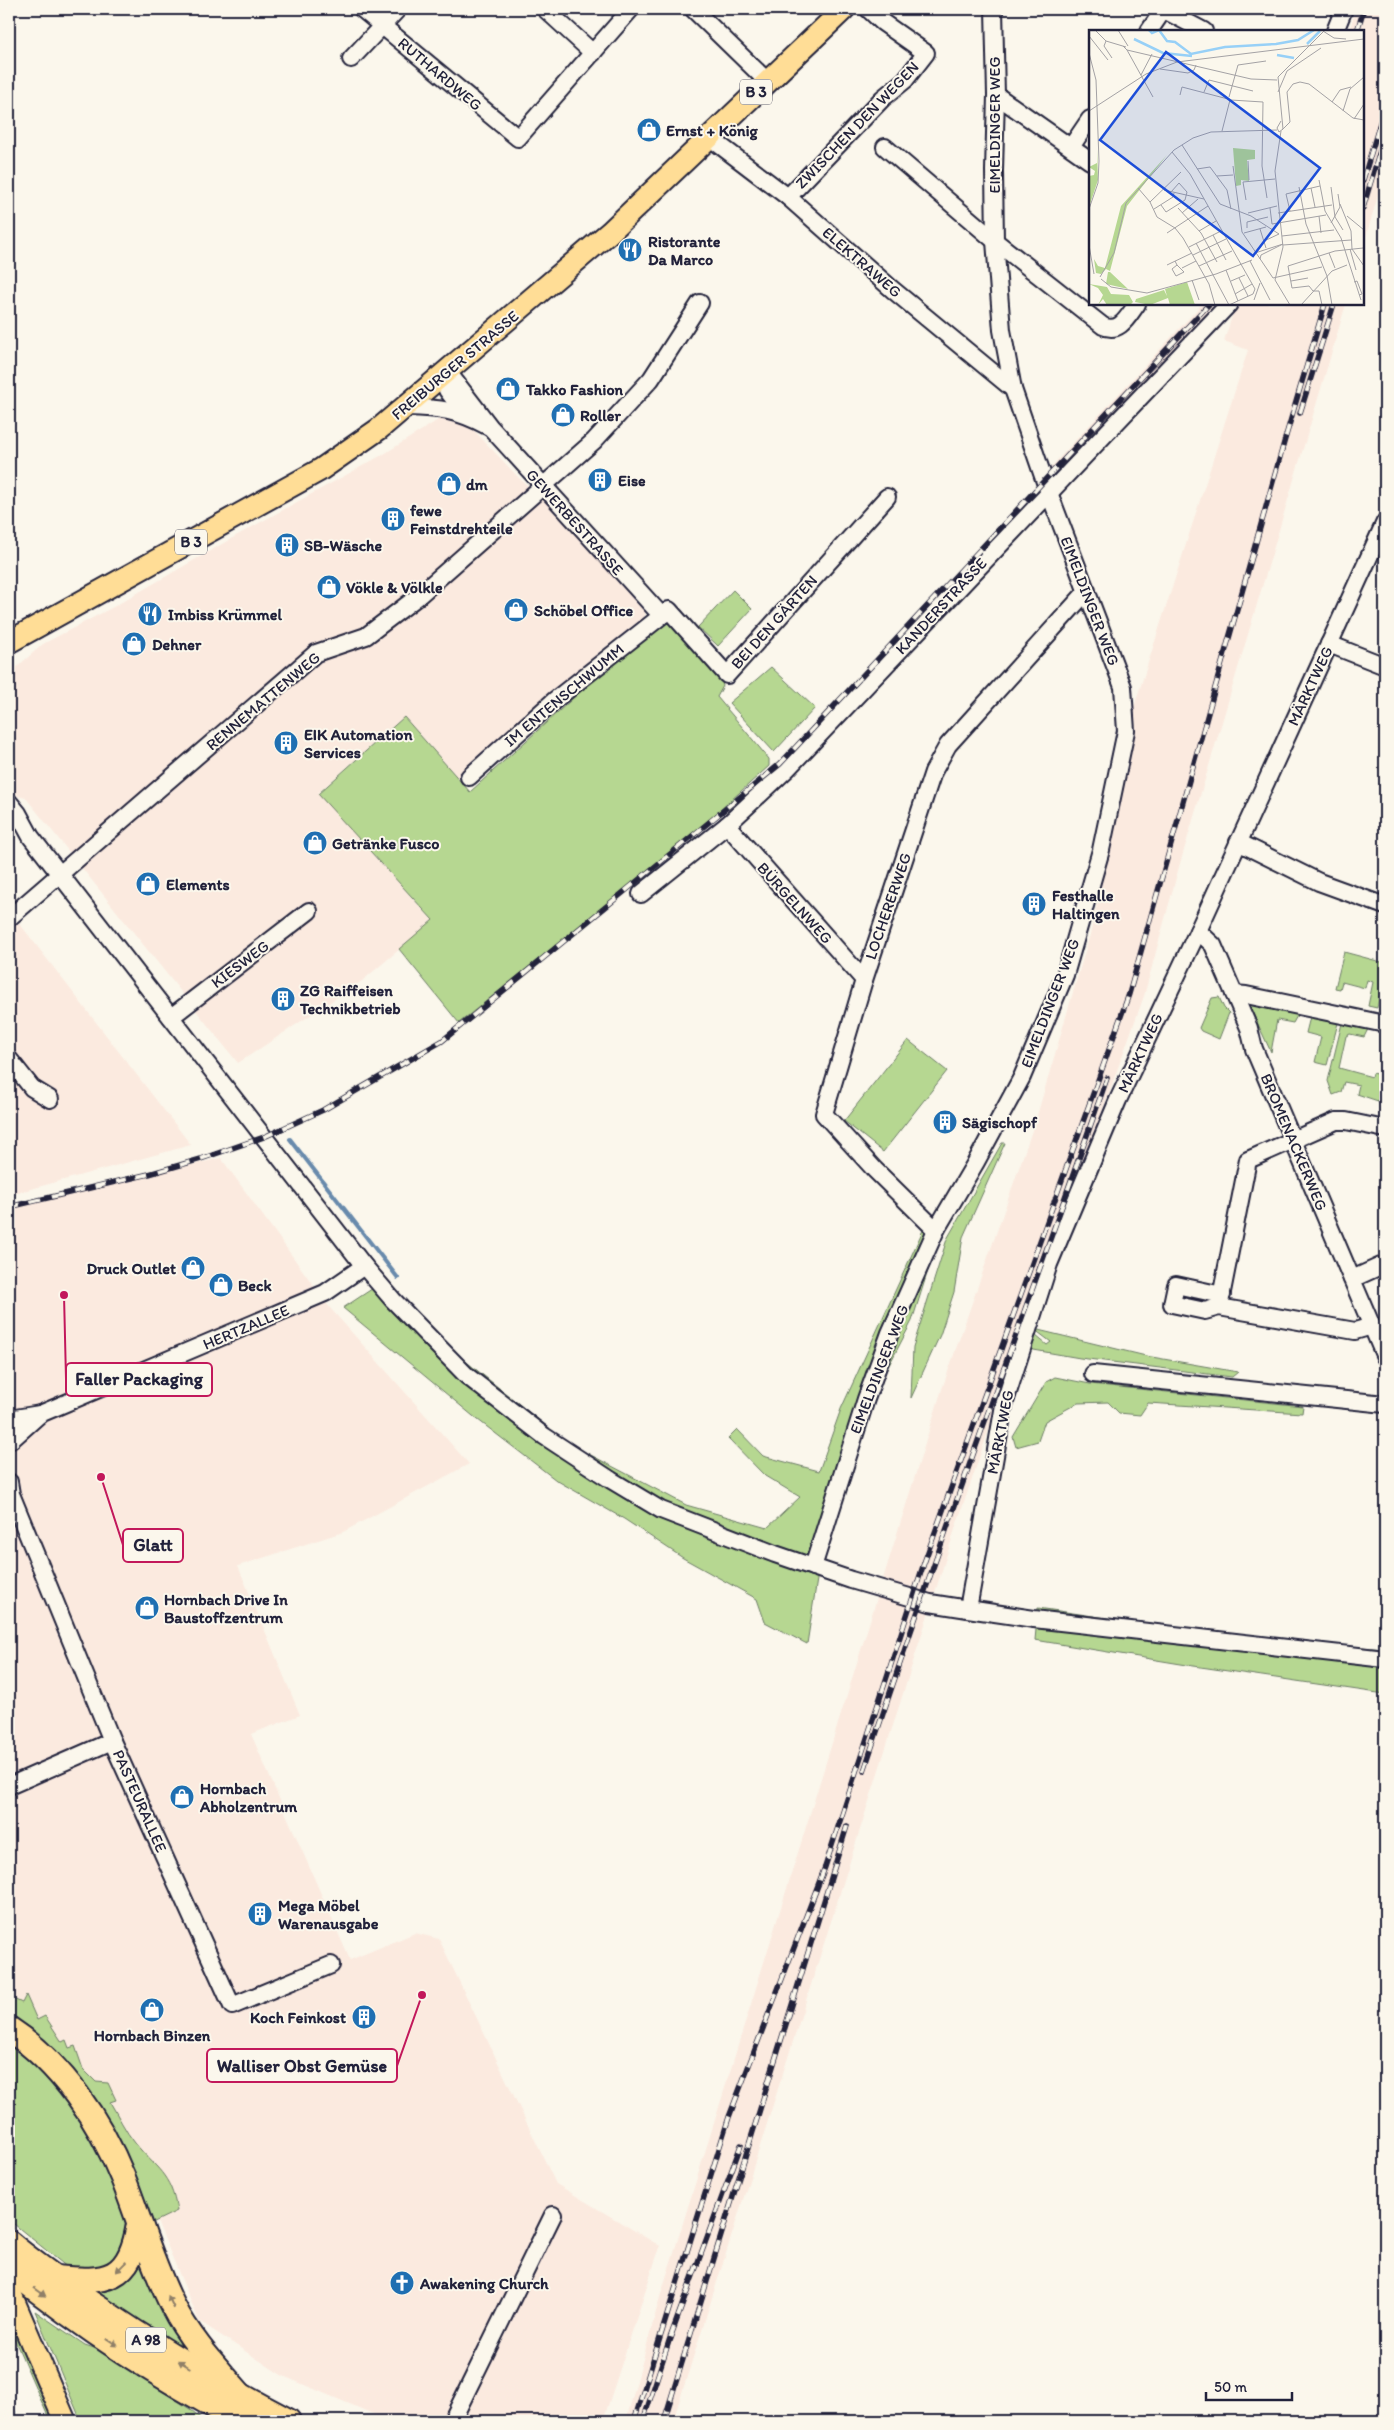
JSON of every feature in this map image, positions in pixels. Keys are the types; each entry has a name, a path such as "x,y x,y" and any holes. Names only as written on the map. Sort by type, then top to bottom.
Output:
{"highway":[{"path":"9,2029 43,2056 77,2097 93,2121 122,2177 173,2307 203,2350 242,2397"},
{"path":"54,2278 97,2280 116,2272 135,2249 139,2224"},
{"name":"A 98","path":"9,2243 54,2278 143,2338 242,2397 288,2421"},
{"name":"A 98","path":"9,2268 71,2315 191,2393 242,2421"},
{"path":"191,2393 211,2421"}],"main road":[{"name":"FREIBURGER STRASSE","path":"9,642 320,470 406,407 610,232 844,9"},
{"path":"9,2290 65,2421"}],"street":[{"name":"RUTHARDWEG","path":"362,9 518,138 593,53"},
{"path":"351,59 398,9"},
{"path":"545,9 593,53 631,9"},
{"path":"693,9 768,81"},
{"name":"ZWISCHEN DEN WEGEN","path":"788,197 883,98 905,80 926,53 882,22 868,9"},
{"name":"EIMELDINGER WEG","path":"812,1567 866,1399 890,1333 936,1230 980,1154 1025,1069 1065,975 1101,850 1126,731 1123,687 1049,491 1013,389 1002,330 995,241 996,95 994,9"},
{"path":"1335,30 1344,9"},
{"path":"1149,30 1158,11 1202,30"},
{"path":"996,95 1089,160"},
{"path":"1071,147 1089,120"},
{"name":"ELEKTRAWEG","path":"709,137 788,197 893,290 1013,389"},
{"path":"885,147 995,241 1103,326 1113,329 1118,327 1136,305"},
{"name":"RENNEMATTENWEG","path":"9,918 316,653 366,636 422,592 594,441 651,379 700,303"},
{"name":"KANDERSTRASSE","path":"641,894 727,825 786,770 1227,305"},
{"name":"GEWERBESTRASSE","path":"448,372 447,390 465,414"},
{"name":"GEWERBESTRASSE","path":"448,372 491,428 661,615"},
{"name":"GEWERBESTRASSE","path":"406,407 441,408 465,414 491,428"},
{"name":"BEI DEN GÄRTEN","path":"661,615 669,610 727,675 887,497"},
{"name":"MÄRKTWEG","path":"968,1609 1004,1405 1023,1340 1049,1264 1118,1100 1198,931 1385,523"},
{"name":"LOCHERERWEG","path":"936,1230 875,1170 824,1114 864,980 933,772 948,745 1087,591"},
{"name":"IM ENTENSCHWUMM","path":"469,777 556,698 661,615"},
{"path":"1329,644 1385,666"},
{"path":"9,802 18,813 31,837 364,1266 400,1307 467,1376 544,1436 611,1480 661,1510 812,1567 930,1603 1034,1620 1385,1659"},
{"path":"9,820 31,837"},
{"name":"BÜRGELNWEG","path":"727,825 864,980"},
{"path":"1238,842 1319,882 1385,906"},
{"name":"KIESWEG","path":"171,1017 309,911"},
{"name":"BROMENACKERWEG","path":"1198,931 1213,945 1249,1028 1254,1049 1385,1357"},
{"path":"1234,994 1264,998 1385,1024"},
{"path":"9,1059 32,1088 50,1099"},
{"path":"1372,1326 1355,1331 1220,1301 1248,1160 1342,1121 1385,1129"},
{"path":"1352,1279 1385,1264"},
{"name":"HERTZALLEE","path":"9,1419 40,1414 325,1293 364,1266"},
{"path":"1093,1374 1385,1404"},
{"name":"HERTZALLEE","path":"9,1438 40,1414"},
{"name":"PASTEURALLEE","path":"10,1489 112,1741 232,2006 332,1965"},
{"path":"9,1786 112,1741"},
{"path":"452,2421 553,2215"}],"shaded area":[{"path":"1356,9 1385,9 1385,171 1364,244 1364,30 1349,30"},
{"path":"1201,305 1346,305 1179,867 1144,996 1020,1338 956,1526 673,2421 626,2421 660,2297 942,1389 1036,1119 1091,931 1136,731 1134,707 1248,350 1224,341 1235,307 1053,480 1049,469"},
{"path":"438,420 465,421 519,478 550,505 645,607 645,617 603,649 457,777 404,717 318,793 433,921 362,981 238,1063 26,798 18,796 9,786 9,674 43,644 115,606 241,533 384,454"},
{"path":"9,913 23,928 191,1145 9,1195"},
{"path":"221,1158 330,1308 469,1464 343,1532 238,1566 300,1715 251,1734 350,1960 415,1933 439,1939 556,2184 660,2246 603,2421 390,2421 283,2376 199,2321 121,2135 9,2011 9,1207"}],"green space":[{"path":"733,590 752,609 718,646 698,627"},
{"path":"669,619 721,680 723,686 717,697 769,759 769,766 690,837 459,1023 399,949 433,920 318,794 404,717 470,792 637,640"},
{"path":"771,667 815,708 774,752 729,703"},
{"path":"1344,952 1385,963 1385,990 1381,989 1377,1008 1368,1006 1373,982 1367,980 1365,988 1342,982 1340,989 1335,988"},
{"path":"1219,997 1224,1008 1229,1013 1219,1039 1201,1031 1199,1028 1212,998"},
{"path":"1254,1001 1298,1014 1293,1023 1277,1020 1271,1052 1249,1005"},
{"path":"1310,1017 1339,1019 1327,1065 1315,1062 1321,1037 1306,1033"},
{"path":"1343,1019 1369,1027 1364,1037 1350,1034 1346,1036 1339,1068 1372,1077 1373,1073 1385,1076 1381,1102 1357,1094 1359,1085 1344,1082 1341,1092 1333,1095 1328,1081"},
{"path":"908,1040 947,1071 883,1152 844,1121"},
{"path":"1002,1143 1005,1143 963,1237 954,1292 940,1335 911,1398 913,1347 947,1239"},
{"path":"924,1228 937,1242 912,1321 862,1417 830,1495 807,1644 765,1622 757,1599 683,1558 624,1519 556,1480 473,1416 343,1308 384,1281 463,1359 566,1442 686,1505 767,1528 800,1497 765,1476 728,1438 737,1429 763,1456 819,1471 841,1409"},
{"path":"1034,1329 1146,1356 1238,1372 1232,1377 1080,1358 1028,1349 1030,1331 1047,1345 1051,1342"},
{"path":"1055,1377 1090,1384 1303,1406 1302,1413 1148,1403 1140,1415 1119,1413 1108,1402 1078,1403 1045,1421 1038,1441 1016,1447 1013,1437 1046,1382"},
{"path":"1038,1608 1239,1637 1385,1649 1385,1694 1187,1665 1035,1640"},
{"path":"26,1995 37,2020 45,2016 62,2042 66,2040 69,2048 75,2046 83,2069 96,2082 108,2083 116,2100 110,2102 131,2138 167,2180 177,2211 148,2225 132,2180 9,2018 9,1997 22,2003"},
{"path":"9,2035 64,2089 125,2198 131,2243 108,2271 68,2268 9,2220"},
{"path":"139,2250 198,2359 87,2287"},
{"path":"9,2310 55,2421 50,2421 9,2327"},
{"path":"35,2311 85,2345 97,2349 190,2409 204,2421 81,2421"}],"waterway":[{"path":"290,1139 398,1278"},
{"path":"9,2399 17,2421"}],"railway":[{"path":"1357,30 1364,9"},
{"path":"1364,177 1385,106"},
{"path":"1364,205 1385,134"},
{"path":"9,1207 149,1174 201,1159 264,1137 323,1110 442,1041 780,764 1208,305"},
{"path":"634,2421 729,2117 825,1867 924,1563 1129,994 1285,439 1325,305"},
{"path":"1300,413 1334,305"},
{"path":"864,1771 953,1510 1107,1078"},
{"path":"664,2421 847,1826"},
{"path":"643,2421 669,2341 741,2145"}],"place":[{"name":"Ernst + König","path":"649,130"},
{"name":"Ristorante Da Marco","path":"630,250"},
{"name":"Takko Fashion","path":"508,389"},
{"name":"Roller","path":"563,415"},
{"name":"Eise","path":"600,480"},
{"name":"dm","path":"449,484"},
{"name":"fewe Feinstdrehteile","path":"393,519"},
{"name":"SB-Wäsche","path":"287,545"},
{"name":"Vökle & Völkle","path":"329,587"},
{"name":"Schöbel Office","path":"516,610"},
{"name":"Imbiss Krümmel","path":"150,614"},
{"name":"Dehner","path":"134,644"},
{"name":"EIK Automation Services","path":"286,743"},
{"name":"Getränke Fusco","path":"315,843"},
{"name":"Elements","path":"148,884"},
{"name":"Festhalle Haltingen","path":"1034,904"},
{"name":"ZG Raiffeisen Technikbetrieb","path":"283,999"},
{"name":"Sägischopf","path":"945,1122"},
{"name":"Druck Outlet","path":"193,1268"},
{"name":"Beck","path":"221,1285"},
{"name":"Faller Packaging","path":"64,1295"},
{"name":"Glatt","path":"101,1477"},
{"name":"Hornbach Drive In Baustoffzentrum","path":"147,1608"},
{"name":"Hornbach Abholzentrum","path":"182,1797"},
{"name":"Mega Möbel Warenausgabe","path":"260,1914"},
{"name":"Walliser Obst Gemüse","path":"422,1995"},
{"name":"Hornbach Binzen","path":"152,2010"},
{"name":"Koch Feinkost","path":"364,2017"},
{"name":"Awakening Church","path":"402,2283"}]}
